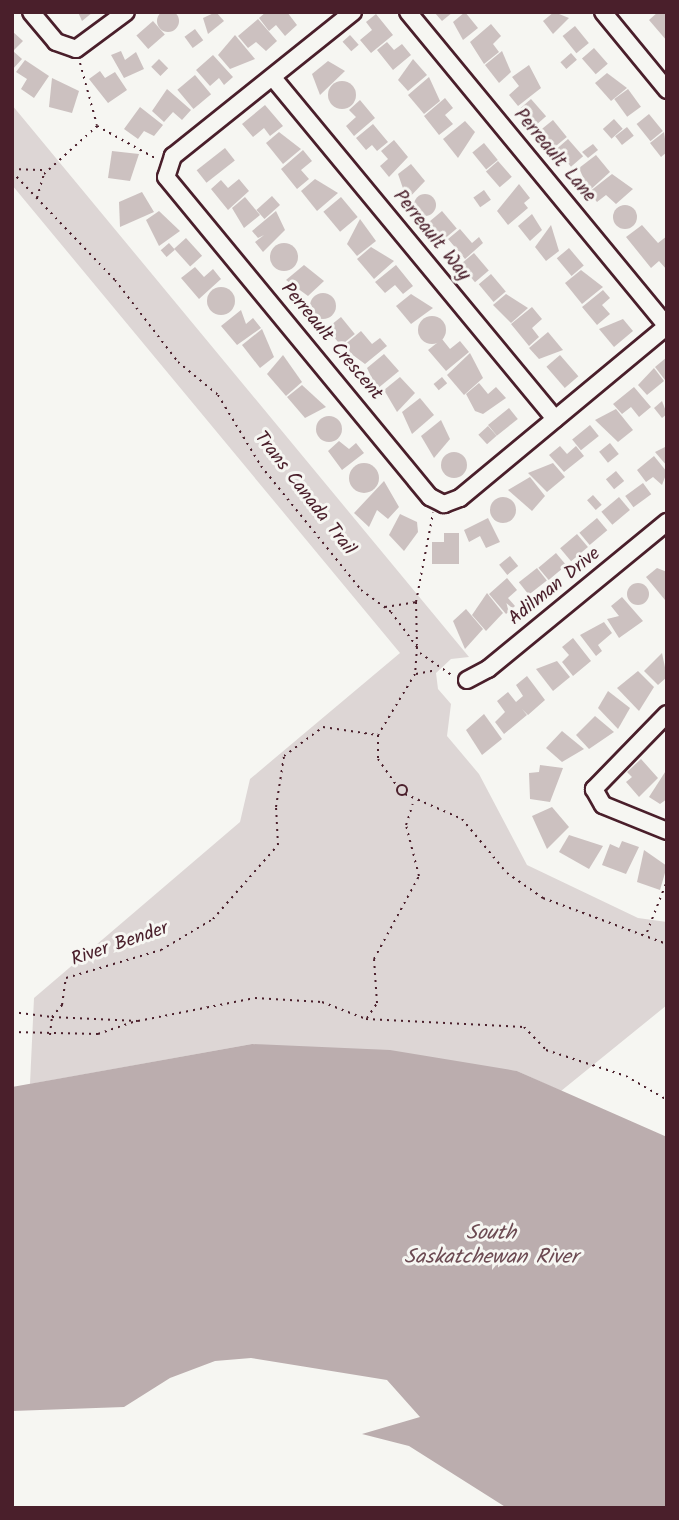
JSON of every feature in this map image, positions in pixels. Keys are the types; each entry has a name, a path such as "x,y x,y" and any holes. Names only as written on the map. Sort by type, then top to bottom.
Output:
{"street":[{"path":"31,12 56,43 76,49 125,12"},
{"name":"Perreault Crescent","path":"353,12 274,79 173,156 167,167 171,187 435,502 460,498 667,326"},
{"name":"Perreault Lane","path":"408,12 667,326"},
{"path":"603,12 667,90"},
{"name":"Perreault Way","path":"274,79 555,419"},
{"name":"Adilman Drive","path":"467,680 488,669 664,531"},
{"path":"667,714 594,789 603,805 667,831"}],"path":[{"path":"81,68 97,127 155,158"},
{"path":"37,200 39,180 97,127"},
{"path":"12,171 48,170"},
{"name":"Trans Canada Trail","path":"12,171 116,280 178,362 218,395 261,466 333,548 361,590 384,607 418,647 420,653"},
{"path":"418,647 416,602 432,518"},
{"path":"384,607 416,602"},
{"path":"415,674 440,671 420,653 415,674 378,736 378,759 398,788 414,803 462,819 507,873 543,898 647,933 667,944"},
{"name":"River Bender","path":"52,1017 66,978 161,950 229,905 248,873 278,845 278,768 308,732 333,726 378,736"},
{"path":"398,788 405,786 405,794"},
{"path":"366,1019 377,1003 374,959 419,876 406,825 414,803"},
{"path":"647,933 667,881"},
{"path":"12,1032 50,1035 98,1034 138,1021 255,998 322,1002 366,1019 524,1027 546,1050 626,1076 667,1100"},
{"path":"12,1012 52,1017 138,1021"},
{"path":"50,1035 52,1017"}],"shaded area":[{"path":"12,105 469,657 451,659 436,673 438,689 451,704 447,736 479,774 527,865 638,918 667,922 667,1005 561,1091 517,1071 252,1044 30,1084 34,998 240,822 250,779 400,653 12,185"}],"water":[{"name":"South Saskatchewan River","path":"252,1044 390,1050 517,1071 667,1137 667,1508 507,1508 409,1446 362,1434 420,1417 387,1380 251,1358 215,1361 170,1378 124,1407 12,1411 12,1087"}],"building":[{"path":"168,10 178,17 179,21 172,31 168,32 158,25 157,21 164,11"},
{"path":"78,12 93,12 82,21"},
{"path":"216,12 224,21 208,34 203,18"},
{"path":"266,12 287,12 297,25 285,36 276,25 269,31 259,18"},
{"path":"434,12 453,12 442,21"},
{"path":"465,12 478,28 463,40 453,22"},
{"path":"554,12 569,18 553,34 543,21"},
{"path":"658,12 667,12 667,41 649,20"},
{"path":"376,14 393,35 371,53 360,40 372,30 366,22"},
{"path":"258,19 277,41 266,51 256,42 248,48 238,36"},
{"path":"153,21 165,35 148,49 136,35"},
{"path":"491,24 501,36 493,44 499,52 484,64 470,42"},
{"path":"575,26 589,43 576,53 563,36"},
{"path":"195,29 203,40 193,48 184,37"},
{"path":"12,31 23,41 13,51 22,59 12,70"},
{"path":"235,35 255,59 230,69 218,55"},
{"path":"350,35 359,45 351,51 343,42"},
{"path":"387,42 394,50 402,44 411,55 393,70 377,50"},
{"path":"594,48 608,64 596,74 582,58"},
{"path":"121,51 125,60 136,52 144,69 124,78 111,55"},
{"path":"502,51 511,72 499,83 485,65"},
{"path":"571,53 577,60 566,69 560,62"},
{"path":"213,55 233,77 224,85 219,78 210,86 196,70"},
{"path":"159,59 168,68 160,76 151,67"},
{"path":"413,59 427,75 408,91 398,80"},
{"path":"25,60 49,76 34,98 21,89 27,79 16,72"},
{"path":"328,61 345,71 320,95 312,74"},
{"path":"529,65 541,88 518,106 509,95 519,86 512,77"},
{"path":"100,71 105,78 115,72 127,90 108,103 89,79"},
{"path":"607,73 627,88 611,101 595,83"},
{"path":"195,75 211,94 193,109 177,90"},
{"path":"429,77 440,101 424,114 408,95"},
{"path":"52,78 79,91 72,113 49,107"},
{"path":"342,81 352,85 356,95 352,105 342,109 332,105 328,95 332,85"},
{"path":"167,89 191,110 182,120 173,112 164,122 152,111"},
{"path":"628,89 641,107 627,117 614,99"},
{"path":"445,98 453,108 445,115 453,124 439,135 424,116"},
{"path":"531,99 546,116 536,126 520,108"},
{"path":"360,100 375,118 354,136 346,126 356,117 349,110"},
{"path":"265,105 283,126 270,136 264,128 253,137 242,124"},
{"path":"140,107 163,125 154,136 144,131 138,139 124,129"},
{"path":"649,114 663,131 650,141 637,124"},
{"path":"614,119 623,129 612,139 603,129"},
{"path":"553,120 567,137 553,148 539,131"},
{"path":"465,121 475,132 458,158 443,139"},
{"path":"373,124 388,142 377,151 372,145 366,150 356,138"},
{"path":"627,127 634,136 622,145 615,136"},
{"path":"279,132 301,149 283,164 266,143"},
{"path":"664,132 667,152 661,157 650,143"},
{"path":"568,139 583,156 571,167 556,149"},
{"path":"394,140 408,157 389,177 380,166 388,159 381,151"},
{"path":"484,143 498,160 486,170 472,152"},
{"path":"593,144 598,150 588,158 582,152"},
{"path":"225,148 235,161 206,183 197,170"},
{"path":"303,150 312,161 301,170 309,179 297,189 281,169"},
{"path":"112,151 139,154 130,181 108,178"},
{"path":"596,155 610,172 589,191 579,168"},
{"path":"498,161 512,177 500,187 486,171"},
{"path":"411,164 425,181 407,200 398,174"},
{"path":"612,174 633,189 616,204 606,195 597,202 589,192"},
{"path":"239,179 249,191 228,210 211,189 221,180 228,188"},
{"path":"315,179 338,193 317,211 301,191"},
{"path":"519,184 530,198 524,203 528,208 508,225 497,211"},
{"path":"484,190 491,200 480,207 473,197"},
{"path":"142,192 154,212 120,227 119,202"},
{"path":"421,194 429,194 436,201 436,209 429,216 421,216 414,209 414,201"},
{"path":"272,196 280,205 264,219 256,210"},
{"path":"245,197 260,215 244,228 232,208"},
{"path":"341,197 358,217 340,232 323,212"},
{"path":"625,205 634,208 637,217 634,226 625,229 616,226 613,217 616,208"},
{"path":"159,211 180,231 159,246 146,220"},
{"path":"276,211 285,230 263,252 255,242 264,235 258,238 252,231"},
{"path":"442,211 457,229 444,240 429,222"},
{"path":"532,214 542,230 530,241 518,226"},
{"path":"360,219 376,241 357,256 347,244"},
{"path":"551,225 559,251 546,261 535,247"},
{"path":"642,225 658,243 667,236 667,270 659,261 651,268 626,237"},
{"path":"460,229 472,243 479,237 483,243 465,259 448,239"},
{"path":"186,238 202,256 190,267 174,249"},
{"path":"169,243 175,250 167,257 161,250"},
{"path":"284,243 294,247 298,257 294,267 284,271 274,267 270,257 274,247"},
{"path":"371,247 394,261 374,279 357,259"},
{"path":"569,248 584,266 572,276 557,258"},
{"path":"474,253 489,271 475,282 460,265"},
{"path":"304,265 324,281 308,296 286,280"},
{"path":"396,265 413,286 403,294 395,285 385,293 375,282"},
{"path":"195,267 204,277 213,269 221,279 199,299 181,278"},
{"path":"581,270 603,287 582,304 565,283"},
{"path":"491,274 506,292 494,302 479,284"},
{"path":"221,287 231,291 235,301 231,311 221,315 211,311 207,301 211,291"},
{"path":"603,290 610,298 602,305 610,314 597,325 582,307"},
{"path":"323,293 332,297 336,306 332,315 323,319 314,315 310,306 314,297"},
{"path":"411,294 433,308 411,324 396,306"},
{"path":"506,294 528,308 511,323 493,305"},
{"path":"532,307 542,319 532,328 539,337 529,346 511,324"},
{"path":"241,310 246,324 253,318 261,328 237,345 221,326"},
{"path":"432,316 442,320 446,330 442,340 432,344 422,340 418,330 422,320"},
{"path":"341,317 355,334 341,345 327,328"},
{"path":"623,319 633,331 614,347 599,329"},
{"path":"262,329 274,357 260,368 242,345"},
{"path":"361,331 372,344 380,338 387,346 365,364 342,347"},
{"path":"548,332 563,350 539,359 529,348"},
{"path":"442,339 450,349 460,341 469,352 446,371 428,350"},
{"path":"470,353 483,378 464,395 447,375"},
{"path":"384,354 399,371 377,389 367,368"},
{"path":"283,355 302,382 286,396 267,374"},
{"path":"560,355 578,376 565,388 546,367"},
{"path":"667,357 667,378 665,380 655,367"},
{"path":"654,368 664,381 647,395 638,385"},
{"path":"400,377 415,393 397,412 384,390"},
{"path":"442,377 447,383 439,390 434,384"},
{"path":"479,383 488,394 496,387 506,398 483,414 475,411 466,394"},
{"path":"302,385 326,407 305,418 287,397"},
{"path":"634,387 651,407 639,417 631,407 622,414 613,404"},
{"path":"420,398 434,415 412,434 402,412"},
{"path":"662,401 667,414 662,418 654,408"},
{"path":"509,408 518,419 497,436 488,425"},
{"path":"616,409 633,430 618,442 595,420"},
{"path":"329,416 338,420 342,429 338,438 329,442 320,438 316,429 320,420"},
{"path":"441,420 450,439 434,458 421,436"},
{"path":"590,425 599,436 581,450 572,439"},
{"path":"488,426 497,436 487,444 478,435"},
{"path":"339,441 349,449 356,443 364,453 342,470 328,451"},
{"path":"610,443 619,454 608,463 599,452"},
{"path":"560,446 567,454 576,446 584,456 564,472 549,455"},
{"path":"667,446 667,466 655,452"},
{"path":"454,452 463,456 467,465 463,474 454,478 445,474 441,465 445,456"},
{"path":"654,456 667,472 662,485 653,477 646,482 637,470"},
{"path":"364,463 375,467 379,478 375,489 364,493 353,489 349,478 353,467"},
{"path":"553,463 565,477 547,492 528,473"},
{"path":"616,471 624,481 614,489 606,479"},
{"path":"530,477 545,496 532,511 508,490"},
{"path":"384,481 399,507 388,519 377,510 369,527 354,513"},
{"path":"643,483 651,494 633,507 625,496"},
{"path":"593,495 602,505 596,510 587,500"},
{"path":"503,497 512,501 516,510 512,519 503,523 494,519 490,510 494,501"},
{"path":"619,497 630,510 612,525 601,512"},
{"path":"400,514 417,522 418,532 404,551 389,535"},
{"path":"488,518 500,542 486,548 480,536 469,542 464,530"},
{"path":"597,518 607,530 590,545 579,533"},
{"path":"444,533 459,533 459,564 432,564 432,542 444,542"},
{"path":"577,534 588,547 571,561 560,548"},
{"path":"556,553 566,565 549,580 538,568"},
{"path":"510,556 518,566 507,575 499,565"},
{"path":"537,568 547,581 529,595 519,582"},
{"path":"657,568 667,572 665,600 646,577"},
{"path":"507,578 517,590 508,598 515,606 506,614 489,594"},
{"path":"638,583 646,586 649,594 646,602 638,605 630,602 627,594 630,586"},
{"path":"487,593 503,613 486,631 472,615"},
{"path":"622,597 643,621 619,638 607,619 619,616 611,606"},
{"path":"466,609 483,629 465,649 453,621"},
{"path":"604,622 612,633 598,645 602,651 596,656 580,635"},
{"path":"573,638 591,661 573,676 562,662 569,655 562,647"},
{"path":"662,653 667,677 658,685 644,671"},
{"path":"557,661 570,677 553,691 536,669"},
{"path":"638,671 654,687 639,711 617,688"},
{"path":"527,676 545,700 528,715 522,709 527,715 504,734 495,722 505,712 497,701 508,692 516,702 523,696 516,685"},
{"path":"608,691 630,708 618,729 598,708"},
{"path":"484,714 502,739 482,755 466,730"},
{"path":"595,716 614,732 589,749 576,735"},
{"path":"562,731 584,749 562,762 546,748"},
{"path":"641,759 658,778 639,797 626,782 632,777 627,772"},
{"path":"540,765 563,768 550,802 530,799 529,773 539,772"},
{"path":"667,769 667,799 660,804 649,797"},
{"path":"552,807 569,827 547,849 532,816"},
{"path":"569,835 603,846 589,869 559,852"},
{"path":"622,841 639,847 626,874 602,865 610,844 619,848"},
{"path":"644,850 667,866 660,890 637,882"}]}
